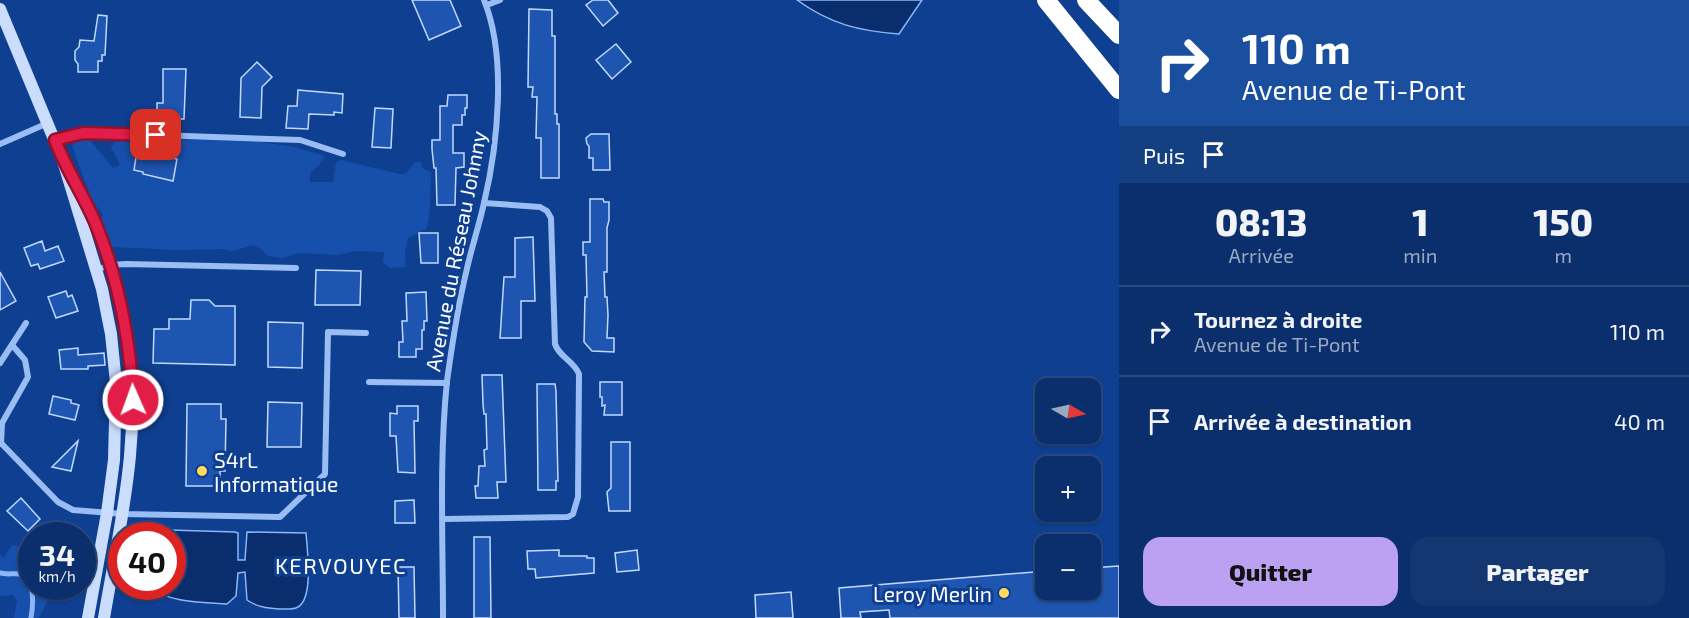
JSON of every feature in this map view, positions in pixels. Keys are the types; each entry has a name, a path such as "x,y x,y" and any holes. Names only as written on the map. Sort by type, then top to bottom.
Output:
{"highway":[{"path":"1046,0 1119,90"},
{"path":"1086,0 1119,35"}],"street":[{"path":"486,3 500,0"},
{"name":"Avenue du Réseau Johnny","path":"443,618 447,383 459,302 484,203 493,152 498,75 494,32 486,3"},
{"path":"0,9 63,161 96,270 111,334 116,383 114,460 88,618"},
{"path":"0,144 49,123"},
{"path":"55,140 83,133 251,137 300,140 343,154"},
{"path":"63,161 82,194 110,265 125,316 132,369 132,436 123,514 104,618"},
{"path":"443,519 568,517 573,514 578,497 579,374 558,351 555,344 551,218 540,207 484,203"},
{"path":"96,270 110,265 126,264 296,268"},
{"path":"0,363 26,322"},
{"path":"12,345 25,360 28,377 2,423 1,443 64,507 81,512 123,514 280,517 325,474 328,332 366,333"},
{"path":"369,382 447,383"}],"shaded area":[{"path":"797,0 922,0 899,34 871,31 833,21"},
{"path":"78,138 89,139 113,168 120,165 111,147 117,139 248,140 294,147 325,156 310,173 310,182 333,182 336,162 341,160 399,174 406,174 415,162 421,162 422,168 431,172 427,228 408,238 405,252 406,267 390,268 383,262 384,252 356,251 338,255 299,253 283,258 268,256 253,245 232,251 114,247 108,245 100,221 103,214 93,203 72,146"},
{"path":"186,530 238,533 238,560 245,560 247,532 306,533 308,584 303,602 298,607 266,608 247,600 245,572 238,573 236,596 227,604 181,600 186,600"},
{"path":"12,545 18,546 18,600 49,600 39,618 14,618 17,601 13,595 0,596 0,554 3,558"}],"building":[{"path":"412,0 450,0 461,26 429,40"},
{"path":"593,0 608,0 618,13 603,26 586,5"},
{"path":"529,9 552,10 552,36 555,36 555,114 557,114 557,124 559,124 559,178 541,178 541,138 536,138 537,97 532,97 533,87 528,87"},
{"path":"98,15 107,16 105,55 102,55 102,61 98,61 98,72 78,72 75,51 79,47 80,40 94,41"},
{"path":"616,44 631,62 612,79 596,60"},
{"path":"257,62 272,77 262,87 261,118 240,117 241,78"},
{"path":"163,69 186,69 184,119 157,119 157,103 163,103"},
{"path":"298,90 343,94 342,113 309,114 308,129 286,128 288,106 297,106"},
{"path":"448,95 467,95 467,108 465,108 465,115 462,115 462,125 453,125 453,153 464,153 464,167 456,168 455,205 437,205 436,168 434,168 432,140 440,140 440,106 447,106"},
{"path":"375,108 393,109 391,148 372,147"},
{"path":"591,134 609,134 610,170 593,170 593,158 589,158 586,138"},
{"path":"137,151 177,159 173,181 134,170"},
{"path":"590,199 603,199 604,202 609,202 607,272 604,272 608,315 607,338 614,338 614,352 592,351 584,342 585,297 587,297 586,255 583,255 583,242 590,242"},
{"path":"419,233 438,233 438,263 421,263"},
{"path":"533,237 535,301 521,301 521,338 500,338 504,277 515,277 515,238"},
{"path":"42,241 45,251 58,246 64,261 40,269 38,264 31,266 24,248"},
{"path":"316,270 361,271 360,305 315,305"},
{"path":"0,272 16,301 0,310"},
{"path":"66,291 68,297 72,295 78,311 56,318 48,297"},
{"path":"426,292 427,321 424,321 424,330 422,330 422,349 416,349 416,357 399,357 399,342 403,342 402,321 407,321 406,293"},
{"path":"191,300 209,300 215,306 235,306 235,365 153,363 154,329 169,329 169,319 190,319"},
{"path":"268,322 303,323 302,368 268,367"},
{"path":"78,348 78,355 104,353 105,365 88,366 88,369 61,369 59,350"},
{"path":"482,375 502,375 506,482 497,482 498,498 476,498 475,486 478,486 479,466 485,466 484,450 487,449"},
{"path":"600,382 622,382 622,415 604,415 605,405 602,406 602,397 600,397"},
{"path":"537,384 555,384 558,481 556,481 556,490 538,490"},
{"path":"53,396 71,400 71,403 79,405 75,420 49,414"},
{"path":"268,402 302,403 301,447 267,447"},
{"path":"187,404 221,404 221,419 226,419 225,471 220,471 220,486 186,486"},
{"path":"397,406 418,406 418,421 414,421 415,473 398,472 396,436 390,436 390,413 397,414"},
{"path":"78,441 71,471 52,467"},
{"path":"611,442 630,442 630,511 609,511 607,492 611,488"},
{"path":"21,498 40,519 37,522 19,522 7,511"},
{"path":"414,500 415,523 395,523 395,501"},
{"path":"474,537 490,537 491,618 474,618"},
{"path":"559,550 559,556 594,558 594,573 536,578 535,569 528,569 527,551"},
{"path":"637,550 639,570 617,572 615,553"},
{"name":"Leroy Merlin","path":"1119,566 1119,618 890,618 889,610 860,612 861,618 841,618 839,588 1035,572 1035,600 1101,600 1101,567"},
{"path":"398,567 414,567 415,618 399,618"},
{"path":"791,592 793,618 756,618 755,595"}],"waterway":[{"path":"0,573 19,574 28,581 32,593 31,618"}],"place":[{"name":"S4rL Informatique","path":"202,471"},
{"name":"Leroy Merlin","path":"1004,593"}],"district":[{"name":"KERVOUYEC","path":"341,565"}],"route":[{"path":"133,400 128,333 117,286 95,224 82,194 63,161 55,140 83,133 156,135"}]}
